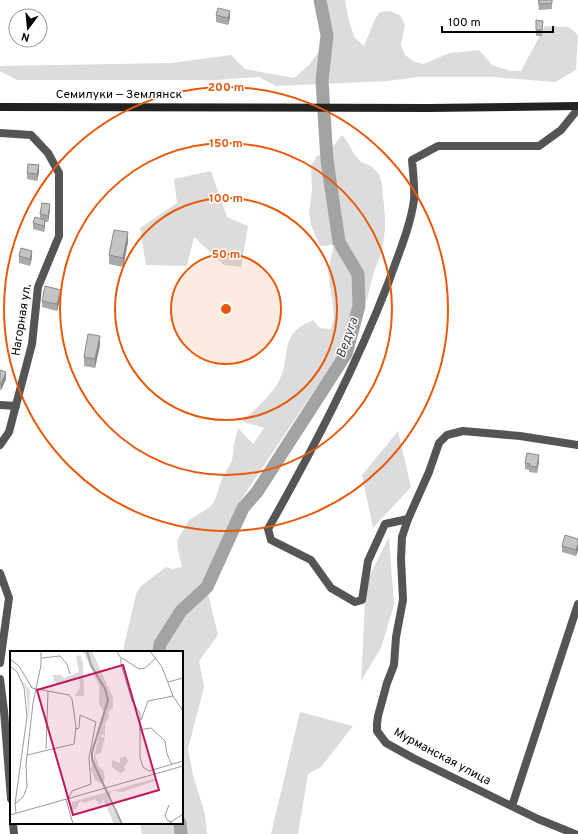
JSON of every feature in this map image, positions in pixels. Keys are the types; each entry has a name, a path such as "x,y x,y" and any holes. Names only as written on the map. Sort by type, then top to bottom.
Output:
{"main road":[{"name":"Семилуки — Землянск","path":"0,107 578,108"}],"street":[{"path":"408,519 385,524 368,561 362,600 354,602 332,588 311,560 271,540 268,529 336,400 373,322 405,237 414,199 412,160 438,146 539,146 561,130 578,108"},
{"name":"Нагорная ул.","path":"0,133 31,135 48,153 59,173 59,236 38,287 32,344 9,432 0,445"},
{"path":"0,405 16,406"},
{"name":"Мурманская улица","path":"575,834 512,806 413,758 386,743 377,731 378,716 394,665 396,638 403,600 401,559 402,537 408,519 430,472 439,443 447,435 462,431 520,436 578,445"},
{"path":"0,573 9,598 0,663"},
{"path":"512,806 578,604"},
{"path":"0,679 10,786"},
{"path":"13,824 14,834"}],"shaded area":[{"path":"326,0 345,0 354,37 364,46 375,19 380,12 390,11 400,15 405,25 401,45 405,55 413,61 423,64 450,53 479,50 492,65 511,71 521,71 545,26 569,27 578,35 576,70 555,82 492,77 417,77 388,81 276,86 259,77 216,80 17,80 0,71 0,66 171,63 231,55 245,69 294,78 309,65 333,33"},
{"path":"342,135 361,162 371,166 379,174 382,184 385,217 382,251 374,272 367,299 342,349 238,504 205,581 218,635 199,661 204,687 188,749 193,775 205,814 207,834 142,834 140,824 183,824 183,651 124,651 136,594 140,587 166,567 173,569 182,567 177,541 189,520 210,507 215,500 223,476 232,461 238,428 253,444 264,428 242,421 262,403 278,383 285,364 287,347 294,333 301,326 313,320 320,328 331,329 334,318 328,271 334,245 320,246 311,225 309,213 312,190 311,166 317,156 328,153"},
{"path":"211,171 227,217 248,226 241,267 224,265 194,237 187,266 146,265 140,228 177,203 174,179"},
{"path":"398,431 411,487 373,528 362,475"},
{"path":"389,537 394,605 381,648 361,681 366,583"},
{"path":"300,712 353,726 321,767 308,774 298,834 271,834"}],"building":[{"path":"539,0 552,0 552,3 539,4"},
{"path":"218,8 230,11 228,18 216,15"},
{"path":"536,20 543,21 542,30 536,30"},
{"path":"28,164 39,165 37,174 27,173"},
{"path":"42,203 50,204 48,216 40,214"},
{"path":"35,217 45,220 44,226 33,223"},
{"path":"114,230 128,232 123,258 109,255"},
{"path":"21,248 32,251 30,259 19,256"},
{"path":"45,286 61,290 57,304 42,301"},
{"path":"88,334 100,336 95,359 84,357"},
{"path":"0,370 6,372 1,384 0,384"},
{"path":"527,453 539,455 537,467 529,466 530,464 525,463"},
{"path":"565,535 578,539 576,550 562,546"}],"waterway":[{"name":"Ведуга","path":"159,651 160,644 181,611 207,587 243,508 257,492 346,354 359,306 358,274 339,242 327,160 322,81 327,35 320,0"},
{"name":"Ведуга","path":"180,824 181,834"}]}
